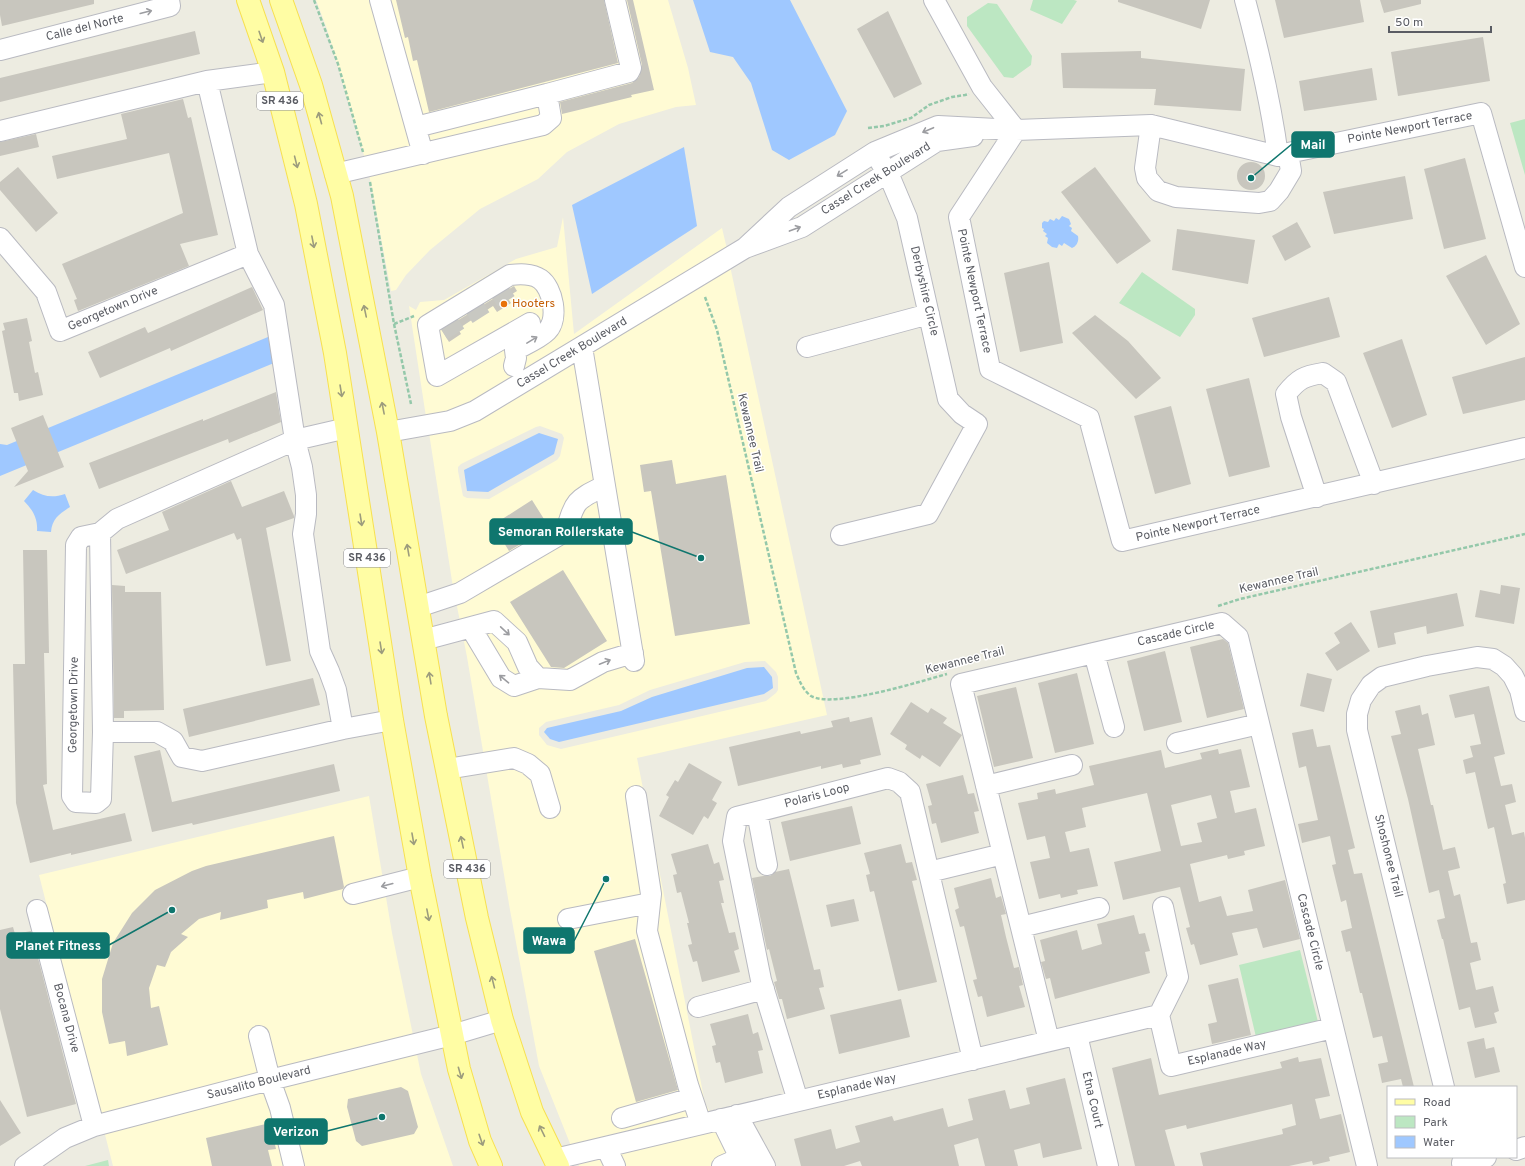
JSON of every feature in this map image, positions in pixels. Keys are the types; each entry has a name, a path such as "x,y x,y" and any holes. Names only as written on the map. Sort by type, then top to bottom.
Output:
{"main road":[{"name":"SR 436","path":"248,0 273,72 306,204 335,353 392,720 420,877 461,1076 480,1141 491,1166"},
{"name":"SR 436","path":"281,0 311,85 342,196 388,432 436,716 477,918 502,1020 532,1112 557,1162"}],"street":[{"path":"380,0 423,154"},
{"path":"416,127 629,72 631,68 615,0"},
{"path":"934,0 982,87 1016,130"},
{"path":"1151,126 1145,168 1147,178 1158,191 1176,197 1259,203 1270,200 1279,191 1291,171 1283,154 1273,117 1261,58 1244,0"},
{"name":"Calle del Norte","path":"0,50 170,3"},
{"path":"0,131 207,81 273,72"},
{"path":"207,81 248,254 274,305 295,440 302,467 306,495 306,514 303,534 320,651 330,671 336,690 343,729"},
{"path":"336,174 543,125 551,118 546,94"},
{"name":"Pointe Newport Terrace","path":"1525,267 1481,113 1283,154 1151,126 1016,130 959,217 990,369 1089,418 1122,542 1525,448"},
{"name":"Cassel Creek Boulevard","path":"745,248 789,207 875,152 938,126 1016,130"},
{"name":"Cassel Creek Boulevard","path":"388,432 450,421 475,411 519,374 582,347 745,248 802,226 937,141 1016,130"},
{"name":"Derbyshire Circle","path":"840,534 928,514 977,424 962,414 948,399 907,218 901,200 875,152"},
{"name":"Georgetown Drive","path":"0,238 46,292 60,331 248,254"},
{"path":"519,374 515,350 547,331 552,322 553,300 548,286 539,278 524,274 510,275 428,325 436,333 437,376 530,323"},
{"path":"513,285 521,281 536,285 552,315"},
{"path":"807,347 929,314"},
{"path":"494,344 507,364 519,374"},
{"path":"471,628 501,678 514,686 538,678 570,680 604,662 633,657 582,347"},
{"path":"1317,497 1290,417 1286,394 1296,382 1311,375 1323,373 1336,382 1374,484"},
{"name":"Georgetown Drive","path":"100,533 103,732 100,799 96,803 76,802 72,796 76,545 81,537 100,533 117,519 295,440 347,428"},
{"path":"418,607 460,593 566,531 573,508 582,497 604,486"},
{"path":"423,640 494,621 517,642 528,667 538,678"},
{"name":"Cascade Circle","path":"1049,1041 961,684 1222,623 1238,637 1367,1166"},
{"path":"1094,653 1114,727"},
{"name":"Shoshonee Trail","path":"1444,1086 1357,730 1357,714 1361,700 1371,685 1382,677 1427,666 1477,657 1493,659 1504,666 1513,676 1520,690 1525,712"},
{"path":"103,732 157,732 173,741 182,757 202,762 343,729 392,720"},
{"path":"1177,743 1259,724"},
{"path":"447,769 514,758 528,764 540,774 550,808"},
{"path":"986,786 1072,765"},
{"name":"Polaris Loop","path":"798,1101 764,989 732,841 737,817 888,778 900,782 910,792 973,1060"},
{"path":"636,796 651,894 647,931 692,1098 701,1124"},
{"path":"757,812 767,865"},
{"path":"929,872 1003,854"},
{"path":"353,894 420,877"},
{"path":"568,919 650,903"},
{"path":"1159,1015 1178,977 1163,907"},
{"path":"1021,927 1099,908"},
{"name":"Bocana Drive","path":"37,910 94,1126"},
{"path":"698,1007 764,989"},
{"name":"Esplanade Way","path":"557,1162 606,1147 1159,1015 1171,1066 1333,1028"},
{"name":"Sausalito Boulevard","path":"25,1166 65,1138 94,1126 270,1080 452,1035 502,1020"},
{"name":"Etna Court","path":"1077,1035 1108,1166"},
{"path":"259,1036 270,1080 280,1108 294,1166"},
{"path":"622,1118 692,1098"},
{"path":"722,1166 742,1162 729,1117"},
{"path":"729,1117 765,1166"},
{"path":"606,1147 615,1166"},
{"path":"1462,1162 1481,1158"}],"path":[{"path":"314,0 338,64 363,155"},
{"path":"868,128 884,126 912,118 929,105 952,97 965,96 982,87"},
{"path":"369,178 394,324 411,404"},
{"name":"Kewannee Trail","path":"705,297 717,330 796,674 802,688 812,696 831,700 868,694 952,673"},
{"path":"394,324 416,315"},
{"name":"Kewannee Trail","path":"1214,607 1240,599 1525,534"}],"shaded area":[{"path":"316,0 668,0 688,68 696,105 676,107 619,124 567,152 538,179 480,209 430,250 406,275 396,290 391,291 368,169 327,29"},
{"path":"563,217 574,334 722,228 727,249 472,404 426,417 409,306 416,310 420,302 444,300 516,259 557,247"},
{"path":"730,266 827,715 637,758 705,1103 741,1166 579,1166 539,1066 510,910 467,657 452,581 429,433","holes":["540,426 562,434 564,438 560,456 557,460 489,499 467,498 463,496 458,471 458,467 461,464","765,661 776,672 778,677 778,690 766,701 561,749 547,745 539,735 539,728 546,722 619,705 650,690 745,662"]},
{"path":"369,796 392,933 421,1074 453,1166 113,1166 39,875"}],"green space":[{"path":"1033,0 1077,1 1062,24 1030,10"},
{"path":"988,3 997,4 1032,56 1031,65 1013,78 1004,77 967,26 967,17"},
{"path":"1525,119 1525,175 1510,123"},
{"path":"1142,272 1195,309 1195,315 1180,337 1119,303"},
{"path":"1300,950 1318,1022 1256,1037 1239,965"},
{"path":"108,1160 109,1166 85,1166"}],"water":[{"path":"693,0 790,0 847,111 835,135 789,160 772,150 751,83 733,57 710,52"},
{"path":"684,147 697,226 592,294 572,205"},
{"path":"1062,216 1069,219 1071,224 1069,226 1072,228 1071,231 1078,236 1077,243 1072,248 1064,243 1062,246 1059,244 1057,248 1052,247 1047,243 1048,238 1045,236 1047,234 1042,228 1042,223 1044,221 1048,222 1050,219 1054,221 1056,218 1059,220"},
{"path":"268,337 274,363 0,476 0,444 7,445"},
{"path":"539,433 558,439 554,454 488,492 467,491 464,470"},
{"path":"33,490 49,496 65,494 70,507 57,517 51,532 37,531 37,523 34,515 24,501"},
{"path":"764,667 772,677 773,688 764,694 559,742 550,739 544,732 547,728 621,711 652,697 747,668"}],"building":[{"path":"0,0 94,0 94,4 2,26"},
{"path":"396,0 604,0 618,63 429,112 417,60 413,61 408,37 405,38"},
{"path":"627,0 633,0 654,90 631,95 632,97 562,114 560,102 632,83 639,77 642,65"},
{"path":"1118,0 1210,0 1201,29 1118,2"},
{"path":"1275,0 1360,0 1364,22 1284,38"},
{"path":"1380,0 1421,0 1421,4 1384,13"},
{"path":"888,11 922,84 894,98 857,29"},
{"path":"195,31 200,54 0,102 0,78"},
{"path":"1483,37 1490,81 1398,96 1391,52"},
{"path":"1141,51 1141,58 1245,69 1241,111 1154,105 1156,89 1063,88 1061,53"},
{"path":"1372,68 1377,100 1304,111 1299,81"},
{"path":"183,99 188,118 191,117 218,235 180,244 189,266 78,311 74,300 77,299 62,264 183,213 169,153 57,179 52,156 127,139 121,114"},
{"path":"36,134 39,147 0,156 0,142"},
{"path":"1465,158 1486,239 1444,249 1424,169"},
{"path":"1251,162 1261,166 1265,176 1261,186 1251,190 1241,186 1237,176 1241,166"},
{"path":"18,167 58,213 36,232 0,190 0,182"},
{"path":"1095,167 1151,241 1117,264 1061,192"},
{"path":"1405,176 1413,219 1334,234 1323,192"},
{"path":"1297,222 1311,247 1285,261 1272,236"},
{"path":"1177,229 1255,240 1248,284 1172,270"},
{"path":"1486,255 1520,324 1486,345 1446,276"},
{"path":"1049,262 1063,343 1020,352 1004,273"},
{"path":"514,286 517,291 507,297 511,303 497,312 493,306 458,329 461,334 449,342 442,330"},
{"path":"252,287 263,310 171,351 170,348 100,378 88,352 145,327 148,333"},
{"path":"1329,297 1340,337 1264,357 1252,318"},
{"path":"1095,315 1128,341 1161,378 1136,399 1072,333"},
{"path":"27,318 32,341 29,342 35,373 38,372 43,395 19,401 18,393 14,393 2,331 5,330 3,323"},
{"path":"1402,339 1427,415 1392,428 1363,353"},
{"path":"1525,357 1525,400 1463,414 1452,377"},
{"path":"1249,378 1270,467 1229,477 1206,389"},
{"path":"276,392 281,422 229,443 228,439 99,489 89,463"},
{"path":"1171,406 1191,484 1155,494 1134,416"},
{"path":"43,415 64,467 14,487 28,471 11,428"},
{"path":"672,460 676,484 726,475 750,624 675,636 651,491 644,492 640,465"},
{"path":"231,481 242,507 284,491 294,516 294,518 266,528 291,661 266,666 241,538 237,540 234,533 126,574 117,550 169,530 162,512"},
{"path":"532,500 549,527 509,551 493,525"},
{"path":"23,550 47,550 49,653 44,653 47,784 43,785 53,830 125,813 132,841 30,863 16,803 13,664 25,664"},
{"path":"563,570 607,641 564,668 551,667 510,602"},
{"path":"112,585 125,586 125,592 161,592 164,710 124,711 124,718 114,718"},
{"path":"1501,585 1520,588 1514,624 1475,617 1480,590 1500,594"},
{"path":"1457,593 1464,626 1427,634 1426,626 1394,633 1396,644 1378,648 1370,611"},
{"path":"1351,622 1370,651 1337,671 1325,653 1340,643 1334,633"},
{"path":"1223,639 1228,643 1244,709 1207,718 1190,647"},
{"path":"1165,651 1182,722 1144,731 1127,661"},
{"path":"1077,673 1094,744 1055,753 1038,683"},
{"path":"1307,673 1332,679 1324,712 1300,706"},
{"path":"313,678 320,705 189,737 183,709"},
{"path":"1489,686 1505,754 1494,757 1501,786 1512,784 1516,802 1505,805 1512,835 1524,832 1525,838 1525,900 1507,904 1503,884 1506,883 1494,827 1488,829 1475,772 1466,774 1463,760 1473,757 1470,746 1481,744 1474,714 1455,718 1449,695"},
{"path":"1016,687 1033,758 994,767 977,696"},
{"path":"911,702 928,713 931,708 947,718 943,723 962,735 940,767 922,755 920,759 905,749 907,745 890,734"},
{"path":"1420,705 1422,715 1428,713 1435,745 1418,749 1431,805 1433,805 1443,850 1455,847 1460,868 1448,871 1454,896 1460,894 1471,943 1477,942 1481,960 1470,963 1476,990 1493,986 1499,1011 1494,1013 1497,1023 1475,1028 1470,1007 1459,1010 1443,939 1437,920 1445,918 1439,890 1429,893 1408,799 1391,736 1401,734 1395,711"},
{"path":"849,717 850,722 872,717 881,755 860,760 861,764 843,768 842,764 821,769 821,766 738,786 729,747 800,731 801,734 833,727 831,721"},
{"path":"1313,729 1317,747 1330,745 1355,848 1348,850 1354,874 1362,873 1414,1086 1403,1086 1401,1079 1382,1083 1378,1064 1388,1062 1382,1036 1373,1038 1350,951 1346,952 1341,931 1352,928 1346,900 1341,902 1332,865 1336,864 1330,836 1302,843 1298,824 1318,820 1306,766 1299,768 1292,733"},
{"path":"1218,749 1219,754 1241,749 1250,787 1230,791 1235,813 1256,808 1265,846 1244,851 1245,855 1228,859 1227,855 1190,864 1199,902 1221,896 1227,916 1253,911 1248,890 1285,880 1300,939 1263,948 1257,928 1232,933 1238,955 1200,965 1194,944 1191,945 1186,928 1190,927 1180,887 1123,900 1114,862 1161,851 1147,793 1082,808 1086,827 1065,832 1070,852 1089,848 1098,886 1077,890 1078,894 1061,898 1060,894 1039,899 1030,862 1050,858 1045,836 1027,840 1018,803 1038,799 1037,793 1055,789 1056,794 1094,785 1089,766 1161,750 1165,768 1202,759 1200,753","holes":["1211,795 1217,818 1197,823 1202,842 1181,846 1171,805"]},
{"path":"160,750 172,802 334,764 340,791 193,825 192,823 152,832 134,756"},
{"path":"689,763 722,782 712,800 717,803 708,819 704,816 693,835 659,816 669,797 666,795 675,780 678,782"},
{"path":"963,775 968,794 974,793 979,811 974,812 979,833 941,843 936,823 932,824 928,806 932,805 926,784"},
{"path":"852,806 861,844 790,861 781,822"},
{"path":"334,836 344,887 343,889 304,899 303,892 267,900 268,908 220,920 221,912 199,919 181,934 188,937 171,952 165,967 157,965 149,988 151,1008 159,1006 168,1045 127,1056 125,1041 109,1044 102,1012 102,979 113,943 132,913 155,890 192,871 206,866"},
{"path":"708,844 714,864 719,862 724,880 719,881 724,903 721,903 729,933 735,932 739,949 734,951 740,972 702,982 697,961 693,962 688,945 692,944 687,923 689,923 681,892 677,893 673,875 677,874 671,854"},
{"path":"901,844 906,863 912,862 917,880 912,881 937,982 898,991 874,891 870,892 866,875 870,874 864,853"},
{"path":"789,869 814,970 820,969 824,987 819,988 825,1009 787,1019 782,999 779,999 774,982 777,981 769,949 767,950 752,878 770,876 775,872"},
{"path":"991,878 996,898 1001,896 1006,914 1001,915 1014,968 1019,967 1023,985 1019,986 1025,1007 987,1017 982,996 978,997 973,980 977,979 964,926 960,927 955,910 959,908 954,888"},
{"path":"854,899 859,921 831,927 826,905"},
{"path":"1134,915 1139,934 1145,933 1150,951 1145,952 1150,973 1055,999 1050,978 1046,979 1041,962 1045,961 1040,940 1077,930 1082,950 1102,944 1097,924"},
{"path":"13,927 15,934 31,931 76,1104 27,1117 0,1009 0,930"},
{"path":"635,939 678,1090 636,1102 594,951"},
{"path":"1238,978 1251,1035 1212,1044 1208,1024 1217,1022 1208,985"},
{"path":"901,999 910,1037 839,1054 830,1015"},
{"path":"748,1014 753,1034 758,1032 763,1050 758,1051 763,1073 725,1083 720,1062 716,1063 712,1046 716,1045 710,1024"},
{"path":"1484,1038 1486,1049 1494,1047 1500,1072 1475,1078 1467,1042"},
{"path":"1298,1057 1299,1062 1321,1058 1330,1096 1315,1099 1320,1119 1341,1114 1350,1152 1329,1157 1330,1161 1313,1165 1312,1161 1289,1166 1203,1166 1200,1153 1283,1134 1282,1129 1296,1125 1292,1104 1187,1129 1186,1125 1165,1130 1175,1166 1135,1166 1112,1068 1151,1058 1159,1095 1282,1068 1280,1062"},
{"path":"1065,1078 1082,1149 1043,1158 1040,1143 1014,1150 1018,1166 985,1166 978,1138 954,1145 959,1166 862,1166 860,1161 844,1166 801,1166 794,1139 831,1129 836,1149 860,1142 855,1126 892,1116 894,1121 943,1108 948,1127 973,1120 968,1099 1005,1090 1010,1109 1030,1104 1026,1088"},
{"path":"401,1087 408,1091 418,1127 414,1134 362,1146 356,1141 347,1107 348,1099"},
{"path":"0,1100 21,1133 0,1146"},
{"path":"270,1123 276,1149 268,1150 272,1166 212,1166 206,1138"}],"tunnel":[{"path":"442,331 513,285"}],"place":[{"name":"Mail","path":"1251,178"},
{"name":"Hooters","path":"504,304"},
{"name":"Semoran Rollerskate","path":"701,558"},
{"name":"Wawa","path":"606,879"},
{"name":"Planet Fitness","path":"172,910"},
{"name":"Verizon","path":"382,1117"}]}
